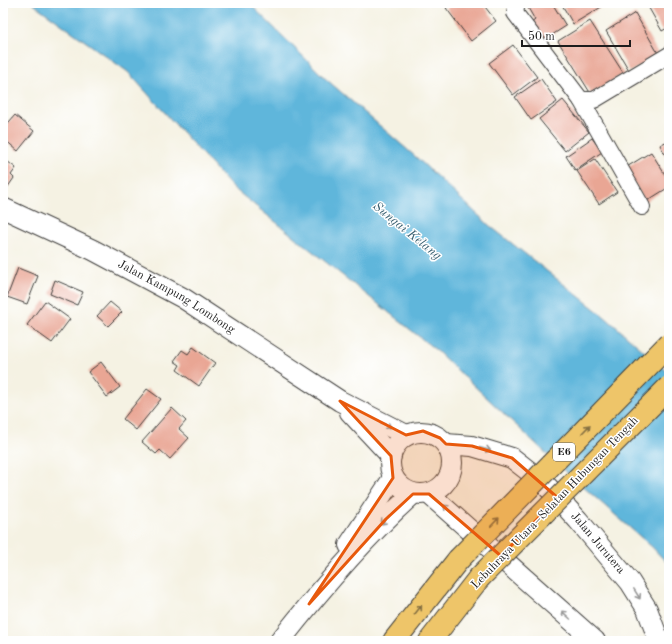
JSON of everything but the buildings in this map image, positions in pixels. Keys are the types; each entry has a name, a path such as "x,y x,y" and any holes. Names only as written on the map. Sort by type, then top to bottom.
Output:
{"highway":[{"name":"E6","path":"394,641 458,560 669,344"},
{"name":"Lebuhraya Utara–Selatan Hubungan Tengah","path":"430,641 479,578 669,387"}],"street":[{"path":"516,3 515,13 581,100 642,207"},
{"path":"581,100 594,100 669,55"},
{"name":"Jalan Kampung Lombong","path":"3,208 93,250 183,298 340,401"},
{"path":"340,401 406,435"},
{"path":"340,401 391,456"},
{"path":"280,641 309,604 386,519 421,494 439,490 446,483 451,474 453,464 452,453 440,438 428,432 415,432 406,435 394,448 390,464 393,478 405,490 421,494 595,641"},
{"name":"Jalan Jurutera","path":"446,444 472,446 512,458 544,483 578,520 630,582 647,609 659,641"},
{"path":"309,604 393,478"}],"highlighted area":[{"path":"340,401 406,435 423,431 440,438 446,444 472,446 512,458 558,498 501,556 429,494 413,494 386,519 309,604 393,478 391,456"}],"water":[{"name":"Sungai Kelang","path":"32,3 249,3 326,79 417,158 490,226 605,317 669,373 669,565 652,547 565,471 437,351 232,187 128,72"}]}
